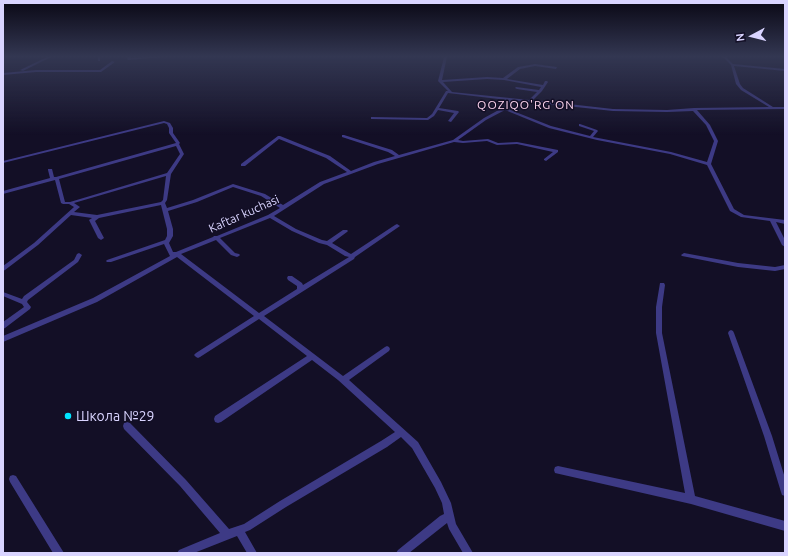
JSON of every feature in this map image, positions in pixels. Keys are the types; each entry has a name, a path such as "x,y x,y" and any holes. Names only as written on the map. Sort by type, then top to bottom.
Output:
{"street":[{"path":"442,83 451,92"},
{"path":"524,83 543,86"},
{"path":"531,100 545,83"},
{"path":"738,83 742,89 771,107"},
{"path":"517,88 540,91"},
{"path":"372,118 428,119 437,109 446,93 451,92 612,110 667,111 771,107 785,108"},
{"path":"509,98 508,107 505,109 550,127 671,153 709,164"},
{"path":"437,109 457,112 450,121"},
{"name":"Kaftar kuchasi","path":"3,339 94,300 177,254 270,216 322,183 398,156 454,141 486,119 505,109"},
{"path":"694,109 708,125 716,141 709,164 732,210 743,216 785,222"},
{"path":"3,162 164,122 168,123 171,128 171,133 178,143 177,144 182,154 169,174 165,200 163,203 170,236 166,243"},
{"path":"580,125 596,131 591,137"},
{"path":"343,136 390,151 398,156"},
{"path":"243,165 279,137 328,157 350,172"},
{"path":"488,140 497,144 516,143 556,151 546,160"},
{"path":"454,141 463,142 494,140"},
{"path":"3,193 177,144"},
{"path":"50,170 52,178 57,178"},
{"path":"57,178 63,203 70,203 169,174"},
{"path":"165,210 195,201 233,185 263,195 284,208"},
{"path":"3,269 36,244 77,207 70,203"},
{"path":"70,213 97,217 163,203"},
{"path":"270,216 294,230 321,242 328,243 346,255 352,256"},
{"path":"97,217 92,220 101,238"},
{"path":"772,220 785,246"},
{"path":"198,355 257,316 352,258 352,256 397,226"},
{"path":"328,243 345,231"},
{"path":"216,237 237,255"},
{"path":"110,262 164,242 166,243"},
{"path":"166,243 171,254 177,254 343,380 415,445 426,462 443,497 455,533 468,553"},
{"path":"24,302 36,290 76,261 79,255"},
{"path":"684,255 738,265 776,269 785,267"},
{"path":"290,278 300,285 300,290"},
{"path":"662,285 659,307 659,333 691,500"},
{"path":"3,294 24,302 28,308 3,326"},
{"path":"731,333 768,436 785,492"},
{"path":"343,380 387,349"},
{"path":"218,419 312,356"},
{"path":"127,426 183,483 228,535"},
{"path":"182,553 247,527 384,444 400,432"},
{"path":"558,470 691,500 785,526"},
{"path":"13,479 59,553"},
{"path":"401,553 444,519 449,518"},
{"path":"239,531 252,553"}],"place":[{"name":"Школа №29","path":"68,416"}],"district":[{"name":"QOZIQO'RG'ON","path":"526,105"}]}
